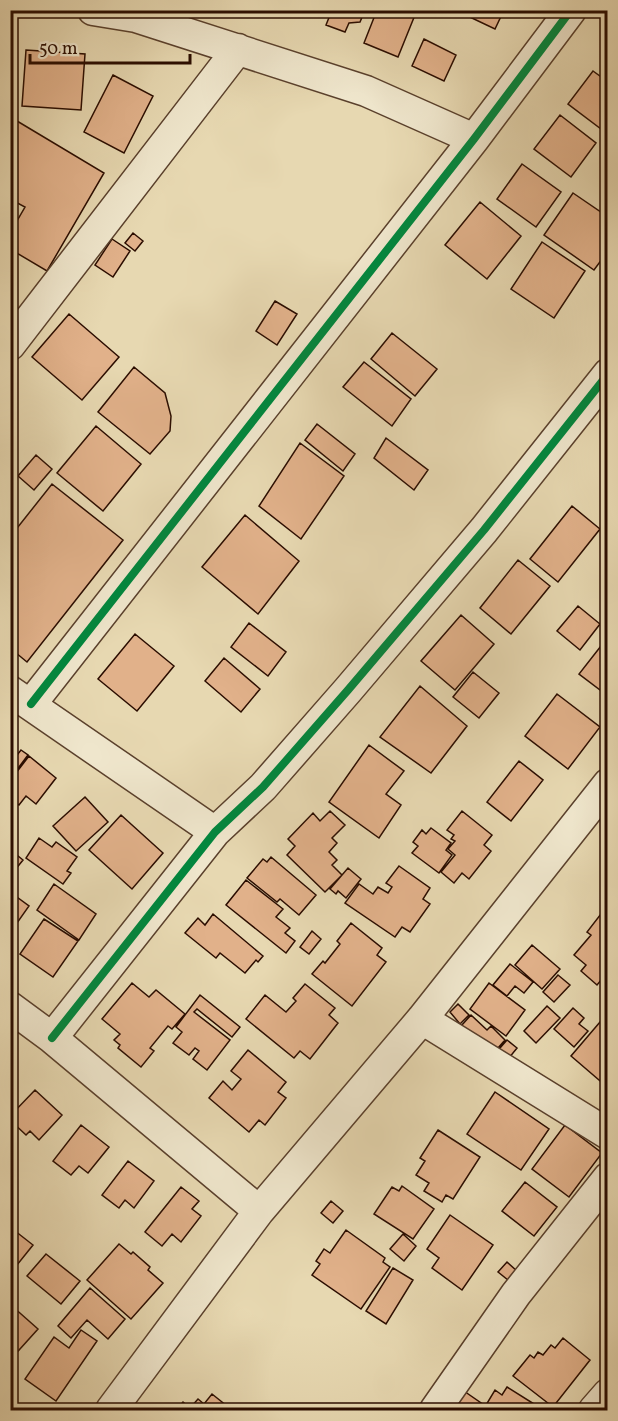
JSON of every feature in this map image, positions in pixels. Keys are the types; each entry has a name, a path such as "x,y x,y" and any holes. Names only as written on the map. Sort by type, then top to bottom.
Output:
{"street":[{"path":"93,10 136,17 366,91 474,139"},
{"path":"215,832 21,698 474,139 570,10"},
{"path":"10,345 238,49"},
{"path":"52,1038 215,832 263,787 355,681 484,530 608,374"},
{"path":"111,1410 259,1210 422,1020 606,789"},
{"path":"10,1007 52,1038 259,1210"},
{"path":"422,1020 608,1134"},
{"path":"435,1410 516,1294 608,1178"},
{"path":"594,1410 608,1394"}],"building":[{"path":"332,10 365,10 360,22 349,23 345,32 326,25"},
{"path":"377,10 417,10 398,57 364,43"},
{"path":"455,10 504,10 495,29"},
{"path":"424,39 456,55 444,81 412,66"},
{"path":"26,50 85,54 81,110 22,106"},
{"path":"593,71 608,82 608,128 605,132 568,104"},
{"path":"113,75 153,96 124,153 84,132"},
{"path":"560,115 596,143 571,177 534,149"},
{"path":"12,118 104,173 47,271 10,249 10,233 25,207 10,199 10,121"},
{"path":"522,164 561,192 536,227 497,199"},
{"path":"573,193 608,217 608,251 594,270 544,235"},
{"path":"480,202 521,236 487,279 445,245"},
{"path":"133,233 143,241 135,251 125,243"},
{"path":"112,239 130,251 113,277 95,265"},
{"path":"542,242 585,271 554,318 511,289"},
{"path":"275,301 297,314 277,345 256,331"},
{"path":"69,314 119,357 82,400 32,357"},
{"path":"392,333 437,369 415,396 371,359"},
{"path":"364,362 411,399 392,426 343,387"},
{"path":"134,367 165,393 171,416 170,431 150,454 98,412"},
{"path":"317,424 355,454 343,471 305,440"},
{"path":"96,426 141,464 103,511 57,473"},
{"path":"386,438 428,470 414,490 374,458"},
{"path":"300,443 344,476 301,539 259,506"},
{"path":"36,455 52,469 34,490 18,476"},
{"path":"52,484 123,540 27,662 10,648 10,537"},
{"path":"572,506 600,529 558,582 530,559"},
{"path":"245,515 299,561 258,614 202,567"},
{"path":"518,560 550,586 511,634 480,608"},
{"path":"578,606 600,624 580,650 557,631"},
{"path":"461,615 494,644 455,690 421,661"},
{"path":"249,623 286,652 268,676 231,647"},
{"path":"135,634 174,666 137,711 98,679"},
{"path":"608,637 608,696 579,674"},
{"path":"224,658 260,689 241,712 205,681"},
{"path":"473,672 499,693 479,718 453,697"},
{"path":"420,686 467,726 431,773 380,737"},
{"path":"557,694 600,727 568,769 525,736"},
{"path":"369,745 404,771 386,794 401,805 379,838 329,802"},
{"path":"21,750 28,755 16,771 10,764"},
{"path":"29,756 56,778 36,804 26,796 19,805 10,799 10,769 16,773"},
{"path":"519,761 543,780 511,821 487,802"},
{"path":"85,797 108,822 76,851 53,826"},
{"path":"330,811 345,825 332,838 337,843 329,852 337,860 332,865 342,875 325,892 287,855 295,846 288,839 313,813 320,821"},
{"path":"462,811 492,835 484,845 491,851 469,879 462,873 454,883 441,872 455,855 448,849 455,841 451,839 454,835 447,830"},
{"path":"121,815 163,853 132,889 89,850"},
{"path":"431,828 451,843 446,850 452,855 439,873 412,853 418,846 413,842 422,830 426,834"},
{"path":"39,838 52,847 56,842 77,857 67,871 71,873 63,884 26,858"},
{"path":"12,851 23,860 15,870 10,866"},
{"path":"271,857 316,895 299,915 280,899 277,902 247,878 263,859 267,862"},
{"path":"399,866 430,888 423,899 430,904 410,932 402,927 395,937 345,903 359,884 373,894 378,887 388,893 392,887 386,883"},
{"path":"348,868 361,879 346,898 338,891 336,894 330,889"},
{"path":"246,880 283,909 276,917 290,928 285,933 295,941 286,953 226,905"},
{"path":"54,884 96,914 79,940 37,910"},
{"path":"10,892 29,906 10,933"},
{"path":"604,910 608,913 608,984 602,979 597,985 581,971 586,965 574,955 591,935 587,932"},
{"path":"213,914 263,956 258,962 256,960 245,973 220,953 216,958 185,933 198,918 205,925"},
{"path":"44,919 78,941 53,977 20,954"},
{"path":"351,923 382,948 377,955 386,962 352,1006 312,974 323,961 325,963 340,944 337,941"},
{"path":"312,931 321,939 309,954 300,947"},
{"path":"532,945 560,969 542,989 515,965"},
{"path":"510,964 533,982 524,993 515,986 507,996 493,985"},
{"path":"558,975 570,985 554,1002 543,992"},
{"path":"132,983 149,997 156,990 185,1014 172,1029 168,1026 150,1048 154,1051 141,1067 118,1048 120,1045 114,1040 120,1034 102,1019"},
{"path":"489,983 525,1010 506,1036 470,1009"},
{"path":"305,984 335,1008 329,1015 338,1023 310,1059 300,1051 294,1058 246,1019 265,995 286,1012 296,1001 293,998"},
{"path":"200,995 240,1027 232,1037 197,1009 194,1012 230,1040 207,1070 193,1059 199,1051 195,1048 189,1055 173,1043 182,1032 176,1027"},
{"path":"458,1004 469,1015 460,1024 450,1012"},
{"path":"547,1006 560,1018 536,1043 524,1031"},
{"path":"573,1008 584,1018 579,1024 588,1031 574,1047 554,1029"},
{"path":"471,1015 487,1030 491,1026 505,1040 498,1048 507,1040 517,1048 504,1064 461,1026"},
{"path":"606,1015 608,1016 608,1084 606,1086 571,1056"},
{"path":"248,1050 286,1082 278,1092 286,1098 265,1125 259,1120 249,1132 209,1098 223,1081 232,1090 241,1079 231,1071"},
{"path":"35,1090 62,1115 39,1140 30,1131 26,1135 10,1120 10,1116"},
{"path":"495,1092 549,1129 521,1170 467,1134"},
{"path":"81,1125 109,1147 88,1173 79,1166 71,1175 53,1161"},
{"path":"565,1125 602,1153 569,1197 532,1169"},
{"path":"438,1130 480,1157 453,1199 446,1195 442,1202 424,1191 429,1183 416,1175 425,1161 420,1158"},
{"path":"128,1161 154,1181 134,1208 125,1200 119,1208 102,1195"},
{"path":"525,1182 557,1207 534,1236 502,1211"},
{"path":"402,1186 434,1209 413,1239 374,1214 392,1187 399,1191"},
{"path":"181,1187 199,1201 192,1209 201,1216 181,1242 172,1234 162,1246 145,1232"},
{"path":"331,1201 343,1211 333,1223 321,1213"},
{"path":"450,1215 493,1245 462,1290 432,1268 439,1258 427,1249"},
{"path":"10,1227 33,1245 17,1265 10,1259"},
{"path":"346,1230 385,1258 383,1262 390,1267 361,1309 312,1275 320,1264 316,1261 324,1249 330,1253"},
{"path":"403,1234 416,1246 404,1261 390,1249"},
{"path":"119,1244 131,1254 133,1252 150,1267 148,1270 163,1283 131,1319 87,1280"},
{"path":"46,1254 80,1281 61,1304 27,1276"},
{"path":"507,1262 517,1271 508,1280 498,1272"},
{"path":"393,1268 413,1280 386,1324 366,1311"},
{"path":"90,1288 125,1319 108,1339 87,1320 71,1338 58,1326"},
{"path":"12,1306 38,1329 10,1360 10,1308"},
{"path":"81,1330 97,1341 56,1401 25,1379 54,1337 69,1348"},
{"path":"563,1338 590,1360 553,1407 513,1376 530,1355 534,1358 538,1352 543,1355 551,1345 555,1348"},
{"path":"507,1387 542,1409 483,1410 495,1390 502,1395"},
{"path":"461,1389 484,1405 481,1410 447,1410"},
{"path":"212,1394 232,1410 176,1410 183,1402 190,1408 198,1399 204,1404"}],"cycle path":[{"path":"31,704 474,139 571,10"},
{"path":"52,1038 215,832 263,787 348,690 484,530 608,374"}]}
